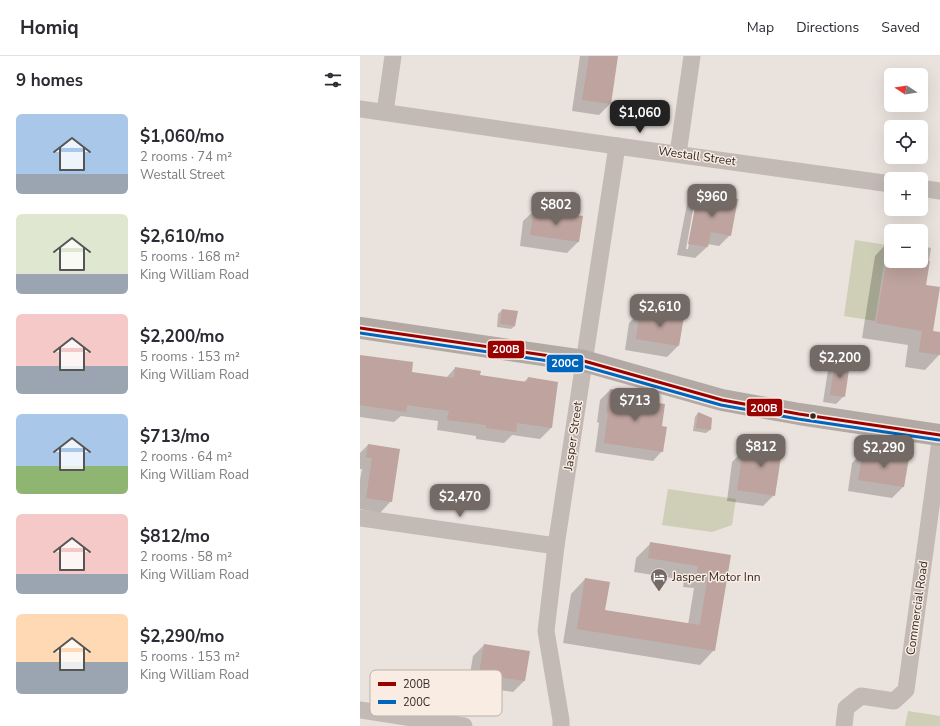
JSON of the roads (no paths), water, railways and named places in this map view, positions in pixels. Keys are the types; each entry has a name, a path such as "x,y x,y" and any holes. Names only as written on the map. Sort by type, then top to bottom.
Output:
{"main road":[{"path":"360,328 584,361 722,400 792,413 940,435"}],"street":[{"path":"385,112 393,56"},
{"path":"678,154 692,56"},
{"name":"Westall Street","path":"360,109 884,183"},
{"name":"Jasper Street","path":"561,726 546,632 556,546 617,146"},
{"path":"928,189 940,191"},
{"name":"Commercial Road","path":"844,726 846,708 861,696 894,701 906,690 940,441"},
{"path":"360,518 556,546"},
{"path":"360,710 370,712"},
{"path":"399,716 464,726"}],"place":[{"name":"Jasper Motor Inn","path":"659,592"}]}
